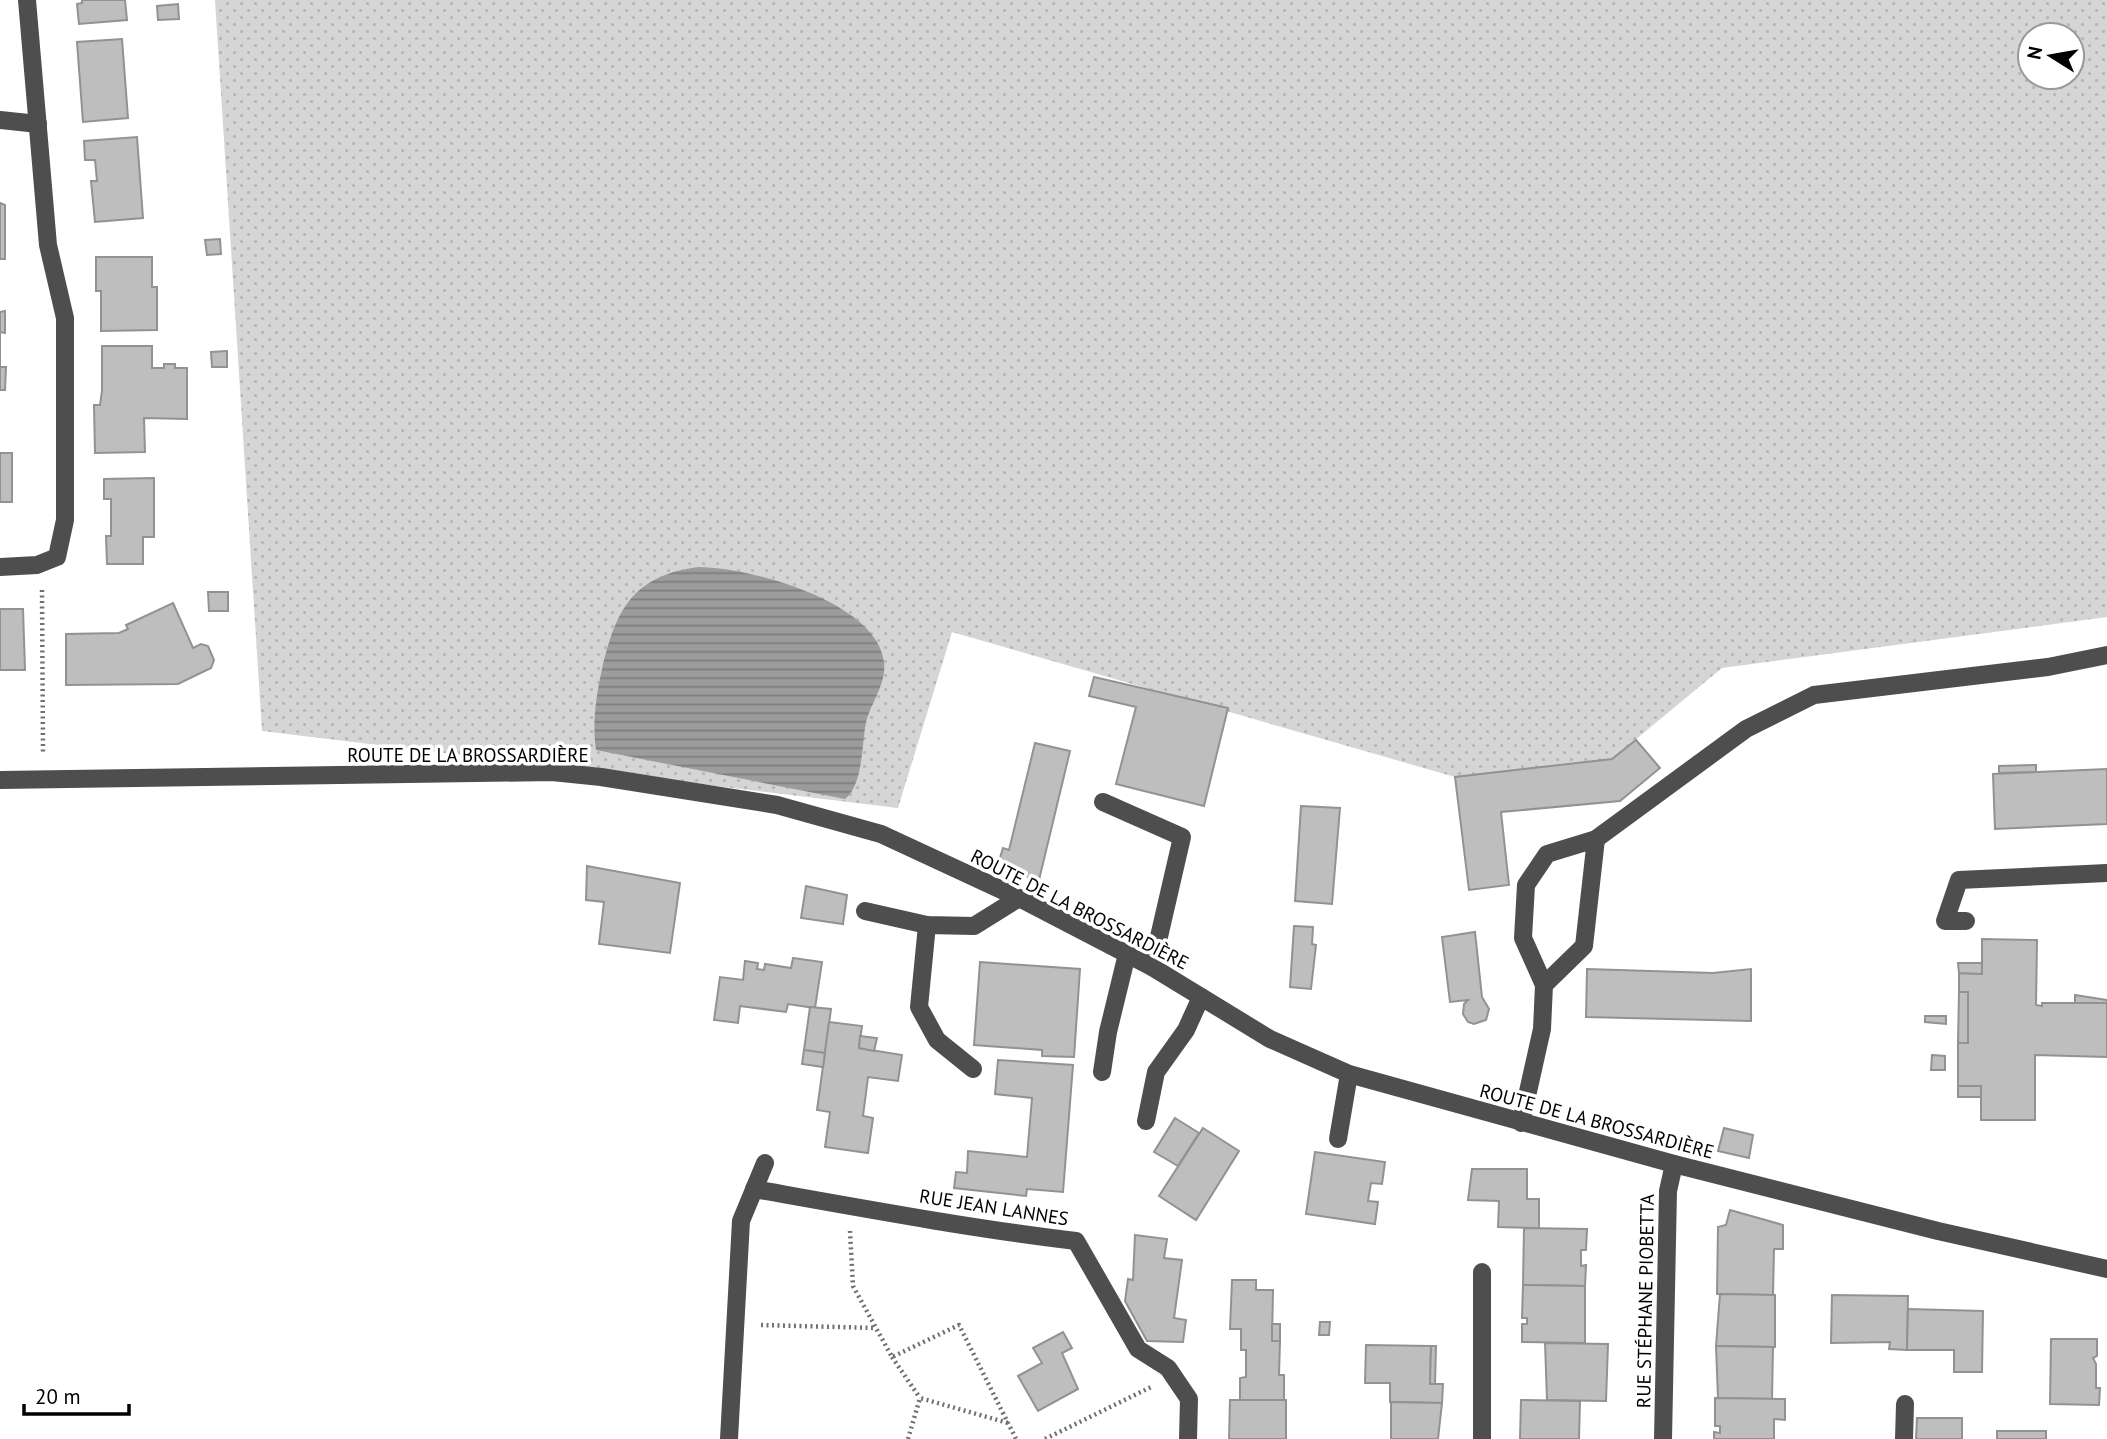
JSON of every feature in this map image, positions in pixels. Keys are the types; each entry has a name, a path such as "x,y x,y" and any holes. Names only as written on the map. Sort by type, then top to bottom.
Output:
{"street":[{"path":"0,567 37,565 57,557 65,520 65,318 48,245 27,0"},
{"path":"0,120 38,124"},
{"path":"1521,1123 1542,1029 1544,985 1523,939 1526,885 1547,854 1596,839 1746,729 1814,695 2048,667 2107,654"},
{"name":"ROUTE DE LA BROSSARDIÈRE","path":"0,780 552,772 601,777 777,805 881,834 1019,898 1152,967 1270,1039 1349,1074 1674,1164 1938,1231 2107,1269"},
{"path":"1103,802 1182,837 1152,967"},
{"path":"1544,985 1584,946 1596,839"},
{"path":"1966,921 1945,921 1959,880 2107,873"},
{"path":"865,911 927,925 974,926 1019,898"},
{"path":"927,925 919,1007 937,1040 973,1069"},
{"path":"1102,1072 1108,1031 1127,954"},
{"path":"1146,1121 1156,1072 1186,1030 1201,997"},
{"path":"1338,1139 1349,1074"},
{"path":"729,1439 741,1221 765,1163"},
{"name":"RUE STÉPHANE PIOBETTA","path":"1663,1439 1668,1191 1674,1164"},
{"name":"RUE JEAN LANNES","path":"754,1189 982,1230 1076,1241 1138,1349 1168,1368 1189,1399 1188,1439"},
{"path":"1482,1272 1482,1439"},
{"path":"1904,1439 1905,1404"}],"path":[{"path":"37,565 42,580 43,780"},
{"path":"848,1205 853,1286 892,1357 920,1398 1008,1423"},
{"path":"735,1324 876,1328"},
{"path":"892,1357 959,1325 1016,1439"},
{"path":"1045,1439 1174,1376"},
{"path":"908,1439 920,1398"}],"shaded area":[{"path":"215,0 2107,0 2107,617 1722,668 1612,759 1455,777 952,632 898,808 262,731"},
{"path":"698,567 747,573 807,592 835,605 859,621 876,640 884,662 883,679 867,720 858,776 851,793 845,799 596,750 598,690 607,648 621,613 630,599 657,578"}],"building":[{"path":"82,0 125,0 127,20 79,24 77,4 82,3"},
{"path":"178,4 179,19 158,20 157,6"},
{"path":"122,39 128,118 83,122 77,42"},
{"path":"137,137 143,218 95,222 91,181 97,181 95,160 85,160 84,141"},
{"path":"0,203 5,205 5,259 0,259"},
{"path":"220,239 221,254 207,255 205,240"},
{"path":"96,257 152,257 152,287 157,287 157,330 101,331 101,291 96,291"},
{"path":"5,311 5,333 0,332 0,312"},
{"path":"102,346 152,346 152,368 175,364 175,368 187,368 187,419 144,418 145,452 95,453 94,405 100,405 102,391"},
{"path":"227,351 227,367 212,367 211,352"},
{"path":"0,367 6,367 5,390 0,390"},
{"path":"0,453 12,453 12,502 0,502"},
{"path":"154,478 154,537 143,537 143,564 107,564 106,536 111,536 111,499 104,499 104,479"},
{"path":"208,592 228,592 228,611 209,611"},
{"path":"173,603 193,648 201,644 208,646 214,660 211,668 178,684 66,685 66,634 119,633 128,629 126,625"},
{"path":"0,609 23,609 25,670 0,670"},
{"path":"1094,677 1228,708 1204,806 1116,784 1136,707 1089,696"},
{"path":"1636,740 1660,768 1620,801 1501,812 1509,885 1469,890 1455,777 1612,759"},
{"path":"1035,743 1070,751 1039,880 1009,871 1009,867 998,864 1003,848 1009,850"},
{"path":"2036,765 2036,772 1999,773 1999,766"},
{"path":"2107,769 2107,824 1995,829 1993,774"},
{"path":"1301,806 1340,808 1332,904 1295,901"},
{"path":"587,866 680,883 670,953 599,944 604,902 586,900"},
{"path":"806,886 847,895 843,924 801,918"},
{"path":"1294,926 1313,927 1312,944 1316,945 1311,989 1290,987"},
{"path":"1475,932 1482,997 1489,1009 1486,1020 1474,1024 1468,1022 1463,1014 1464,1004 1468,1000 1450,1002 1442,937"},
{"path":"1982,939 2037,940 2036,1005 2107,1003 2107,1057 2035,1055 2035,1120 1981,1120 1981,1086 1958,1086 1958,1043 1968,1043 1968,992 1959,992 1959,973 1982,974"},
{"path":"793,958 822,962 815,1008 788,1004 786,1012 740,1006 738,1023 714,1020 720,977 743,980 745,961 758,963 757,969 764,970 765,964 791,968"},
{"path":"980,962 1080,969 1074,1057 1042,1056 1042,1050 974,1045"},
{"path":"1958,963 1982,963 1982,974 1959,973"},
{"path":"1587,969 1713,973 1751,969 1751,1021 1586,1017"},
{"path":"1959,992 1968,992 1968,1043 1958,1043"},
{"path":"2075,995 2107,1000 2107,1003 2075,1003"},
{"path":"810,1007 831,1009 825,1053 804,1050"},
{"path":"1925,1016 1946,1016 1946,1024 1925,1022"},
{"path":"829,1022 862,1026 859,1048 902,1055 898,1081 868,1077 863,1116 873,1118 868,1153 825,1147 830,1112 817,1110"},
{"path":"860,1036 877,1038 874,1051 859,1048"},
{"path":"804,1050 825,1053 823,1067 802,1064"},
{"path":"1932,1055 1945,1056 1945,1070 1931,1070"},
{"path":"998,1060 1073,1065 1063,1192 1027,1189 1026,1196 954,1188 956,1172 967,1173 968,1151 1027,1157 1032,1098 995,1094"},
{"path":"1958,1086 1981,1086 1981,1097 1958,1097"},
{"path":"1175,1118 1199,1133 1178,1166 1154,1152"},
{"path":"1203,1128 1239,1151 1196,1220 1159,1196"},
{"path":"1724,1128 1753,1135 1749,1158 1718,1151"},
{"path":"1315,1152 1385,1162 1382,1184 1371,1183 1368,1201 1378,1202 1375,1224 1306,1214"},
{"path":"1472,1169 1527,1169 1527,1199 1539,1199 1539,1228 1498,1227 1499,1201 1468,1200"},
{"path":"1730,1210 1783,1225 1783,1249 1774,1249 1773,1295 1717,1294 1718,1227 1726,1225"},
{"path":"1524,1228 1587,1229 1586,1250 1581,1250 1581,1266 1586,1265 1585,1286 1523,1285"},
{"path":"1135,1235 1167,1239 1164,1258 1182,1260 1174,1318 1186,1320 1183,1342 1147,1341 1125,1301 1128,1279 1133,1280"},
{"path":"1232,1280 1256,1280 1256,1290 1273,1290 1272,1341 1280,1341 1279,1375 1284,1375 1284,1401 1240,1400 1240,1378 1246,1377 1246,1350 1241,1350 1241,1329 1230,1329"},
{"path":"1523,1285 1585,1286 1585,1343 1522,1342 1522,1324 1527,1324 1527,1318 1522,1318"},
{"path":"1720,1294 1775,1295 1775,1347 1716,1346"},
{"path":"1832,1295 1908,1296 1907,1350 1889,1349 1890,1342 1831,1343"},
{"path":"1908,1309 1983,1311 1982,1372 1954,1372 1954,1350 1907,1350"},
{"path":"1320,1322 1330,1322 1329,1335 1319,1335"},
{"path":"1272,1324 1280,1324 1280,1341 1272,1341"},
{"path":"1063,1332 1072,1348 1062,1353 1078,1389 1038,1411 1018,1376 1042,1363 1033,1348"},
{"path":"2051,1339 2097,1339 2097,1356 2093,1358 2096,1364 2096,1388 2100,1388 2099,1405 2050,1404"},
{"path":"1545,1343 1608,1344 1606,1401 1547,1400"},
{"path":"1366,1345 1431,1346 1430,1384 1443,1384 1442,1403 1390,1402 1390,1383 1365,1383"},
{"path":"1431,1346 1436,1346 1435,1384 1430,1384"},
{"path":"1716,1346 1773,1347 1772,1399 1718,1398"},
{"path":"1715,1398 1785,1399 1785,1420 1774,1419 1774,1439 1714,1439 1714,1432 1720,1433 1720,1426 1715,1426"},
{"path":"1230,1400 1286,1400 1286,1439 1229,1439"},
{"path":"1521,1400 1580,1401 1579,1439 1520,1439"},
{"path":"1391,1402 1442,1403 1438,1439 1391,1439"},
{"path":"1917,1418 1962,1418 1962,1439 1916,1439"},
{"path":"1997,1431 2046,1431 2046,1439 1997,1439"}]}
